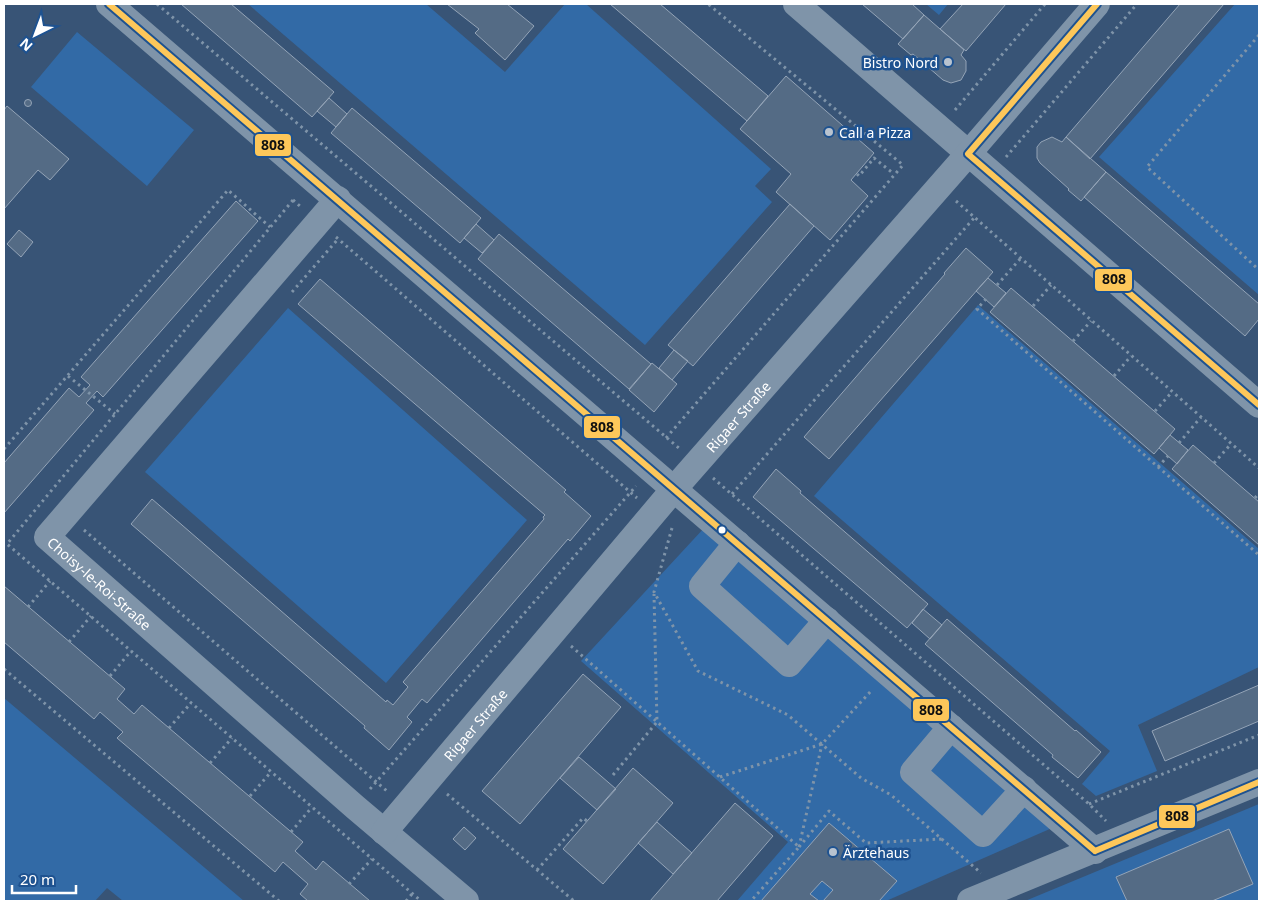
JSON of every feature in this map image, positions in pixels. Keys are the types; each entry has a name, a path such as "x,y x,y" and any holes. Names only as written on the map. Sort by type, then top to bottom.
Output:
{"street":[{"path":"109,4 1095,851"},
{"path":"796,4 968,154 1255,394"},
{"name":"Rigaer Straße","path":"384,832 674,489 1097,4"},
{"name":"Choisy-le-Roi-Straße","path":"338,200 47,537 354,807 466,901"},
{"path":"737,544 702,586 789,664 827,620"},
{"path":"951,727 912,772 983,834 1024,789"},
{"path":"970,901 1259,782"}],"path":[{"path":"157,4 697,463 1089,804 1124,839"},
{"path":"666,438 903,165 708,4"},
{"path":"940,128 1045,4"},
{"path":"992,174 1137,4"},
{"path":"1259,35 1147,167 1259,270"},
{"path":"857,174 859,176 874,158 894,174"},
{"path":"4,548 312,177"},
{"path":"938,187 1259,468"},
{"path":"4,449 228,190 270,227"},
{"path":"293,200 673,529 654,592 657,722 613,775"},
{"path":"732,494 974,218"},
{"path":"997,285 1020,258"},
{"path":"1032,306 1051,285"},
{"path":"986,299 977,308 1259,555"},
{"path":"1073,341 1091,320"},
{"path":"1114,376 1131,356"},
{"path":"68,376 115,414"},
{"path":"1155,411 1172,392"},
{"path":"1179,442 1201,417"},
{"path":"1214,463 1231,444"},
{"path":"1158,467 1168,456"},
{"path":"354,807 651,469"},
{"path":"1255,498 1259,493"},
{"path":"67,515 406,807"},
{"path":"7,544 421,901"},
{"path":"28,607 50,581"},
{"path":"654,592 698,671 788,715 861,778 891,795 981,873"},
{"path":"70,642 91,616"},
{"path":"555,632 799,847"},
{"path":"110,676 131,652"},
{"path":"4,669 279,901"},
{"path":"719,777 822,744 888,673"},
{"path":"169,728 191,703"},
{"path":"1089,804 1259,735"},
{"path":"210,763 232,738"},
{"path":"799,847 822,744"},
{"path":"250,796 271,772"},
{"path":"447,793 574,901"},
{"path":"292,832 312,807"},
{"path":"751,901 829,811 866,843 942,839"},
{"path":"537,870 582,818 587,821"},
{"path":"349,884 372,859"},
{"path":"406,901 412,894"}],"shaded area":[{"path":"248,4 426,4 505,72 565,4 586,4 771,169 755,186 772,202 645,345"},
{"path":"926,4 948,4 939,15"},
{"path":"1235,4 1259,4 1259,295 1099,157"},
{"path":"77,32 194,130 147,186 31,87"},
{"path":"978,305 1259,549 1259,667 1138,725 1157,771 1096,796 1082,784 1110,751 814,496"},
{"path":"288,308 527,520 386,683 145,472"},
{"path":"705,527 1052,828 886,901 737,901 788,842 581,661"},
{"path":"4,698 244,901 123,901 107,888 95,901 4,901"},
{"path":"1259,804 1259,901 1025,901"}],"building":[{"path":"181,4 231,4 334,92 312,117"},
{"path":"447,4 507,4 534,26 505,60 475,33 479,29"},
{"path":"610,4 660,4 768,96 747,121"},
{"path":"862,4 912,4 924,15 903,39"},
{"path":"963,4 1006,4 966,51 940,29"},
{"path":"1180,4 1224,4 1090,159 1066,137"},
{"path":"924,15 964,50 961,55 966,61 966,71 961,80 951,83 943,80 913,54 911,55 898,44"},
{"path":"786,76 874,153 851,180 868,196 830,240 776,192 791,174 740,129"},
{"path":"329,98 347,114 336,127 317,111"},
{"path":"28,100 31,103 28,106 25,103"},
{"path":"7,106 69,159 50,180 38,170 4,209 4,110"},
{"path":"352,108 481,218 460,243 331,133"},
{"path":"1052,137 1062,142 1066,137 1106,172 1081,201 1037,158 1037,147 1041,142"},
{"path":"1106,172 1259,304 1259,319 1245,336 1084,197"},
{"path":"236,201 258,221 103,397 97,391 86,403 94,410 4,513 4,463 69,388 79,397 90,385 81,377"},
{"path":"790,204 814,226 693,366 668,345"},
{"path":"476,224 494,240 482,253 464,238"},
{"path":"19,230 33,242 21,257 7,244"},
{"path":"499,234 651,364 629,389 478,259"},
{"path":"966,248 993,272 829,459 804,437"},
{"path":"988,278 1006,293 994,307 976,291"},
{"path":"320,279 566,490 564,492 591,516 570,541 568,539 427,703 422,699 407,717 412,722 389,750 364,728 365,726 131,524 152,499 386,702 387,700 393,705 408,687 403,682 544,519 545,515 298,304"},
{"path":"1011,288 1175,429 1154,454 990,312"},
{"path":"674,350 688,361 672,380 659,368"},
{"path":"652,363 677,384 654,412 629,390"},
{"path":"1170,435 1188,450 1177,464 1159,448"},
{"path":"1193,445 1259,502 1259,545 1172,469"},
{"path":"776,469 801,491 800,493 928,604 907,628 753,497"},
{"path":"4,586 125,689 117,699 134,714 142,705 303,842 295,851 316,870 323,861 370,901 308,901 300,894 308,884 283,862 275,872 117,738 123,732 100,712 94,719 4,642"},
{"path":"923,609 942,625 930,639 912,623"},
{"path":"947,619 1101,752 1078,778 925,644"},
{"path":"583,674 621,707 520,824 482,791"},
{"path":"1259,685 1259,721 1165,761 1152,731"},
{"path":"579,757 616,789 597,810 560,778"},
{"path":"633,768 673,803 603,884 563,849"},
{"path":"735,803 773,836 717,901 650,901"},
{"path":"657,822 692,853 673,874 638,843"},
{"name":"Ärztehaus","path":"829,823 897,881 879,901 823,901 833,890 822,881 810,894 819,901 761,901"},
{"path":"464,827 476,838 465,850 453,839"},
{"path":"1229,829 1253,884 1212,901 1127,901 1116,877"}],"transit line":[{"name":"808","path":"109,4 1095,851"},
{"name":"808","path":"968,154 1097,4"},
{"name":"808","path":"968,154 1259,405"},
{"name":"808","path":"1095,851 1259,782"}],"place":[{"name":"Bistro Nord","path":"948,62"},
{"name":"Call a Pizza","path":"829,132"},
{"name":"Ärztehaus","path":"833,852"}]}
